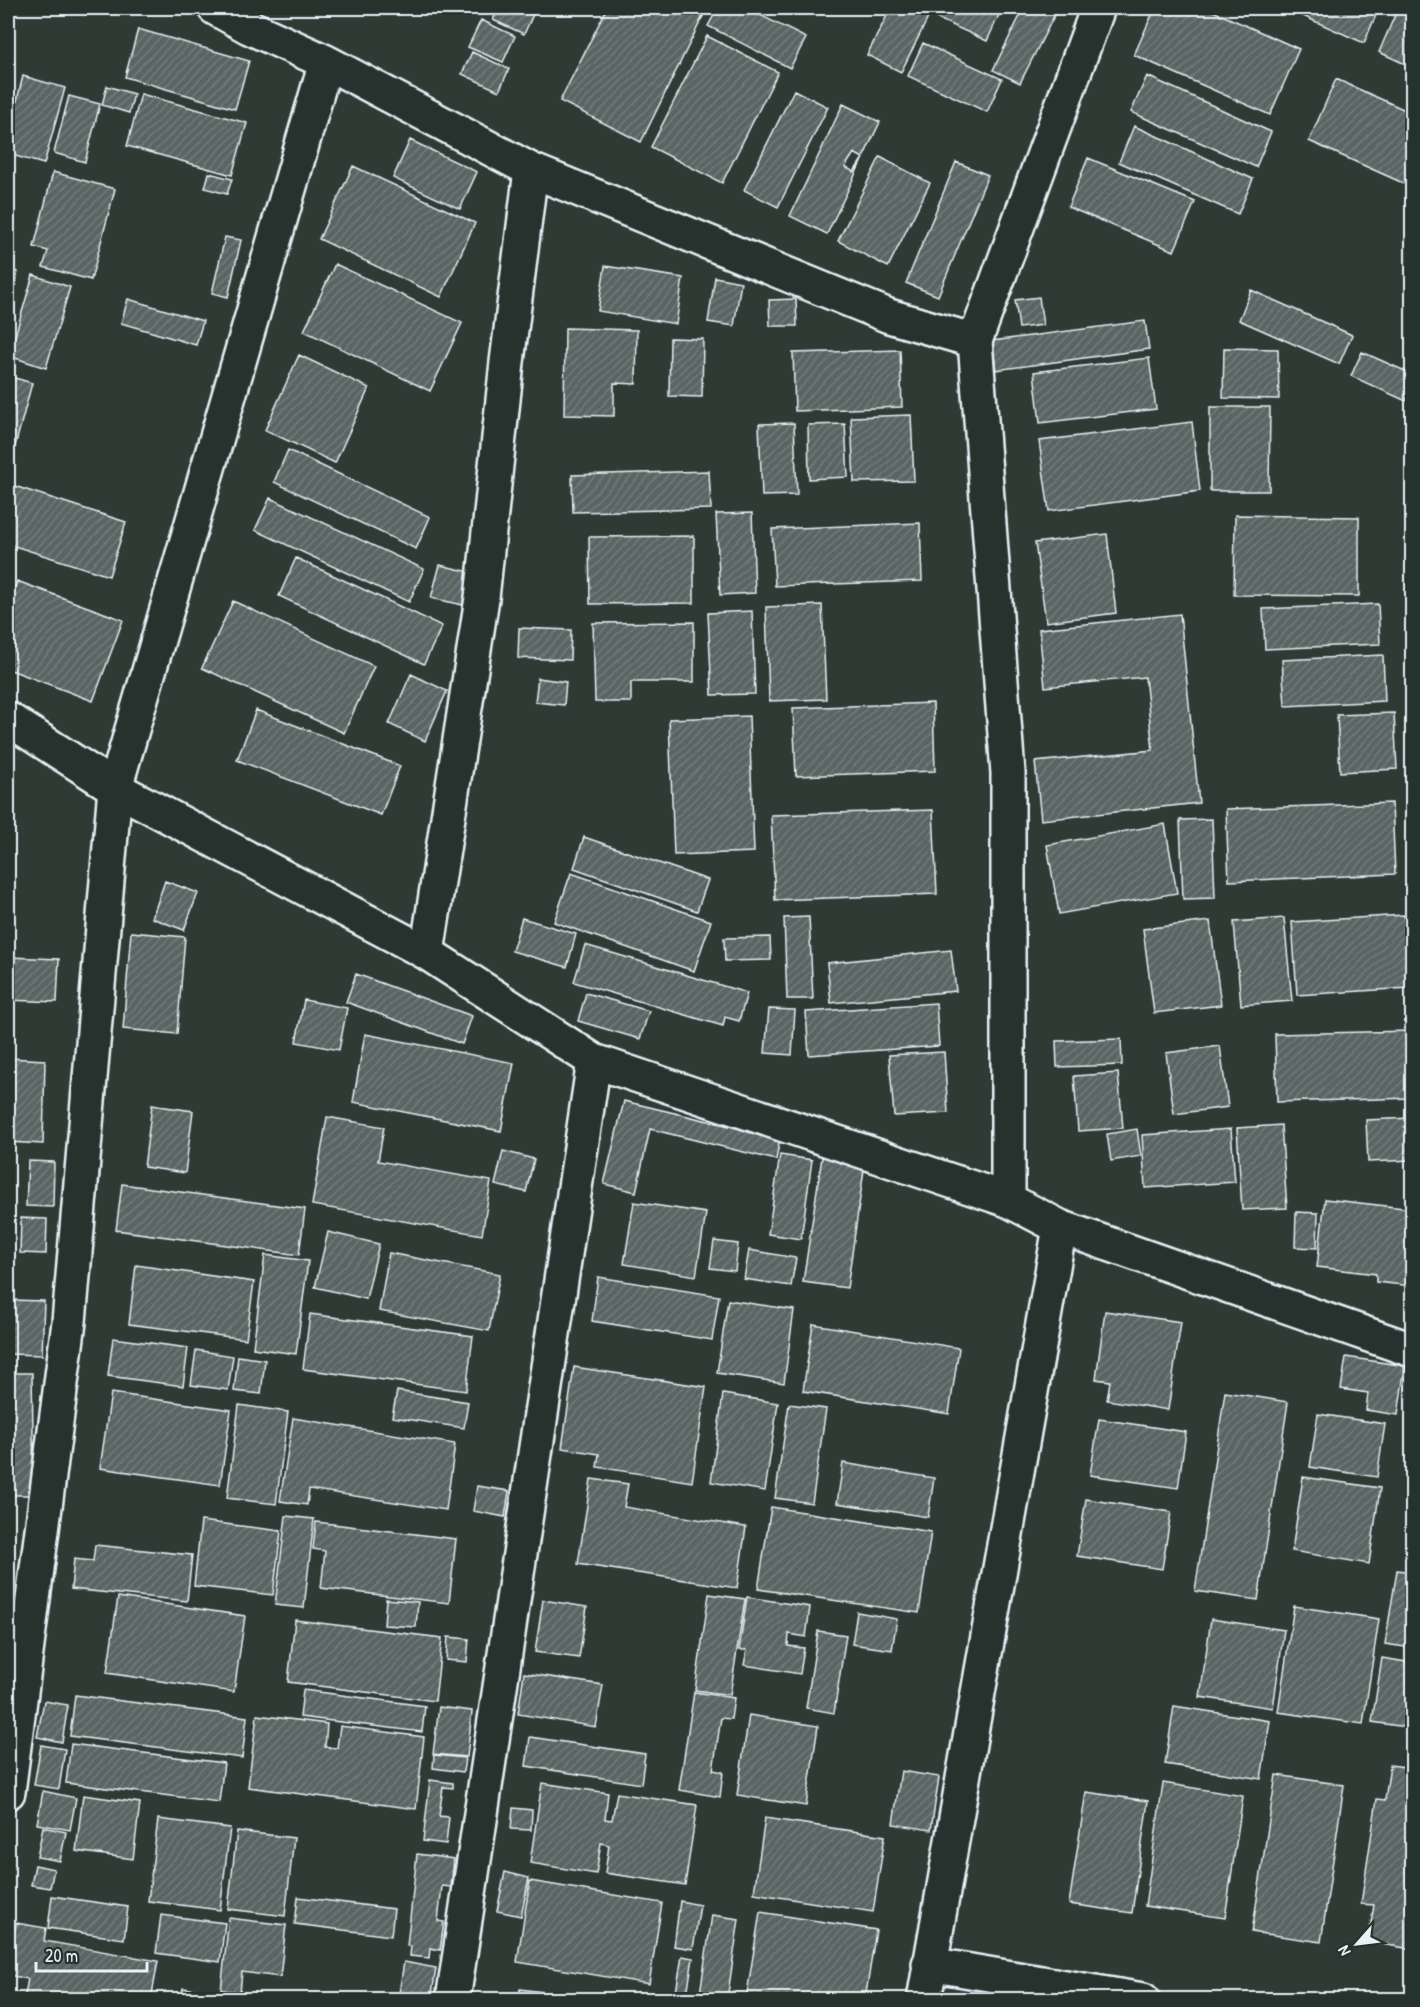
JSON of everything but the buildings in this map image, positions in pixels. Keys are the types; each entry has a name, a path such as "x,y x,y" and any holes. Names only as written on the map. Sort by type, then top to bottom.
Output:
{"street":[{"path":"215,8 249,27 326,62 531,171 889,316 975,341"},
{"path":"1008,1200 1008,773 975,341 1098,8"},
{"path":"9,1773 69,1322 115,788 326,62"},
{"path":"427,953 482,598 507,362 531,171"},
{"path":"8,719 115,788 427,953 594,1061 1008,1200 1060,1227 1413,1350"},
{"path":"453,2000 594,1061"},
{"path":"924,2000 1060,1227"},
{"path":"929,1964 1143,2000"}]}
